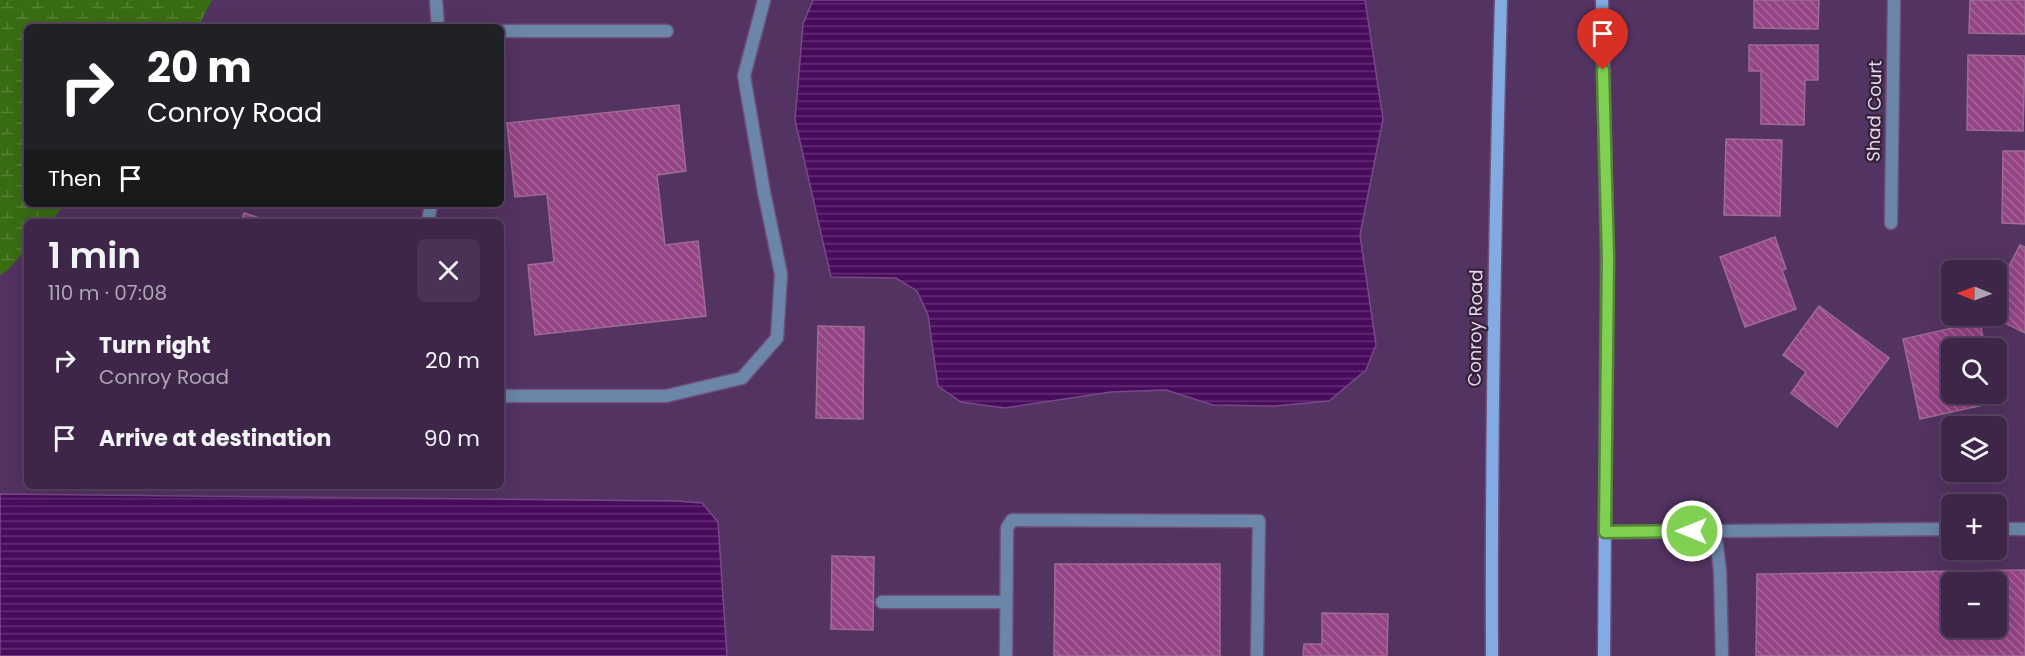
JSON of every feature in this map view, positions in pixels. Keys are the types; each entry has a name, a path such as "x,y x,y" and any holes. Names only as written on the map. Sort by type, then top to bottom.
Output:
{"main road":[{"name":"Conroy Road","path":"1492,656 1494,243 1502,0"},
{"path":"1602,0 1608,258 1604,656"}],"street":[{"path":"436,0 438,24"},
{"path":"504,396 666,396 742,378 777,338 781,274 744,76 764,0"},
{"name":"Shad Court","path":"1891,223 1894,0"},
{"path":"504,31 667,31"},
{"path":"1006,656 1007,528 1012,520 1259,521 1257,656"},
{"path":"1605,532 1941,529"},
{"path":"2007,529 2025,529"},
{"path":"1714,531 1720,571 1722,656"},
{"path":"882,602 1006,602"}],"green space":[{"path":"0,0 212,0 200,24 24,24 24,207 63,207 53,219 24,219 24,252 9,269 0,275"}],"shaded area":[{"path":"813,0 1365,0 1383,119 1360,235 1376,345 1366,370 1329,401 1275,406 1213,405 1166,390 1111,392 1005,408 961,402 938,386 928,315 917,291 896,278 831,277 795,120 803,24"},
{"path":"0,494 702,503 718,522 727,656 0,656"}],"building":[{"path":"1754,0 1819,0 1818,29 1754,28"},
{"path":"1970,0 2025,0 2025,34 1969,33"},
{"path":"1749,45 1818,45 1818,80 1805,80 1804,125 1761,124 1761,71 1749,71"},
{"path":"1968,55 2025,56 2023,131 1967,130"},
{"path":"679,105 686,171 657,175 665,245 698,241 706,316 535,335 528,265 554,262 547,194 515,197 507,123"},
{"path":"1726,139 1782,140 1780,216 1724,215"},
{"path":"2003,151 2025,151 2025,224 2002,223"},
{"path":"244,213 263,219 242,219"},
{"path":"1775,237 1786,269 1782,270 1796,309 1745,327 1720,257"},
{"path":"2020,245 2025,247 2025,333 2007,324 2007,270"},
{"path":"1819,306 1889,358 1837,427 1791,393 1806,372 1783,355"},
{"path":"818,326 864,327 863,419 816,418"},
{"path":"1962,326 1981,326 1983,338 1941,338 1941,404 1988,404 1920,419 1903,339"},
{"path":"832,556 874,557 873,630 831,629"},
{"path":"1055,564 1220,564 1220,656 1054,656"},
{"path":"2025,570 2025,656 1756,656 1757,574"},
{"path":"1322,613 1388,614 1387,656 1303,656 1304,644 1322,644"}],"route":[{"path":"1603,70 1608,258 1605,532 1692,531"}]}
